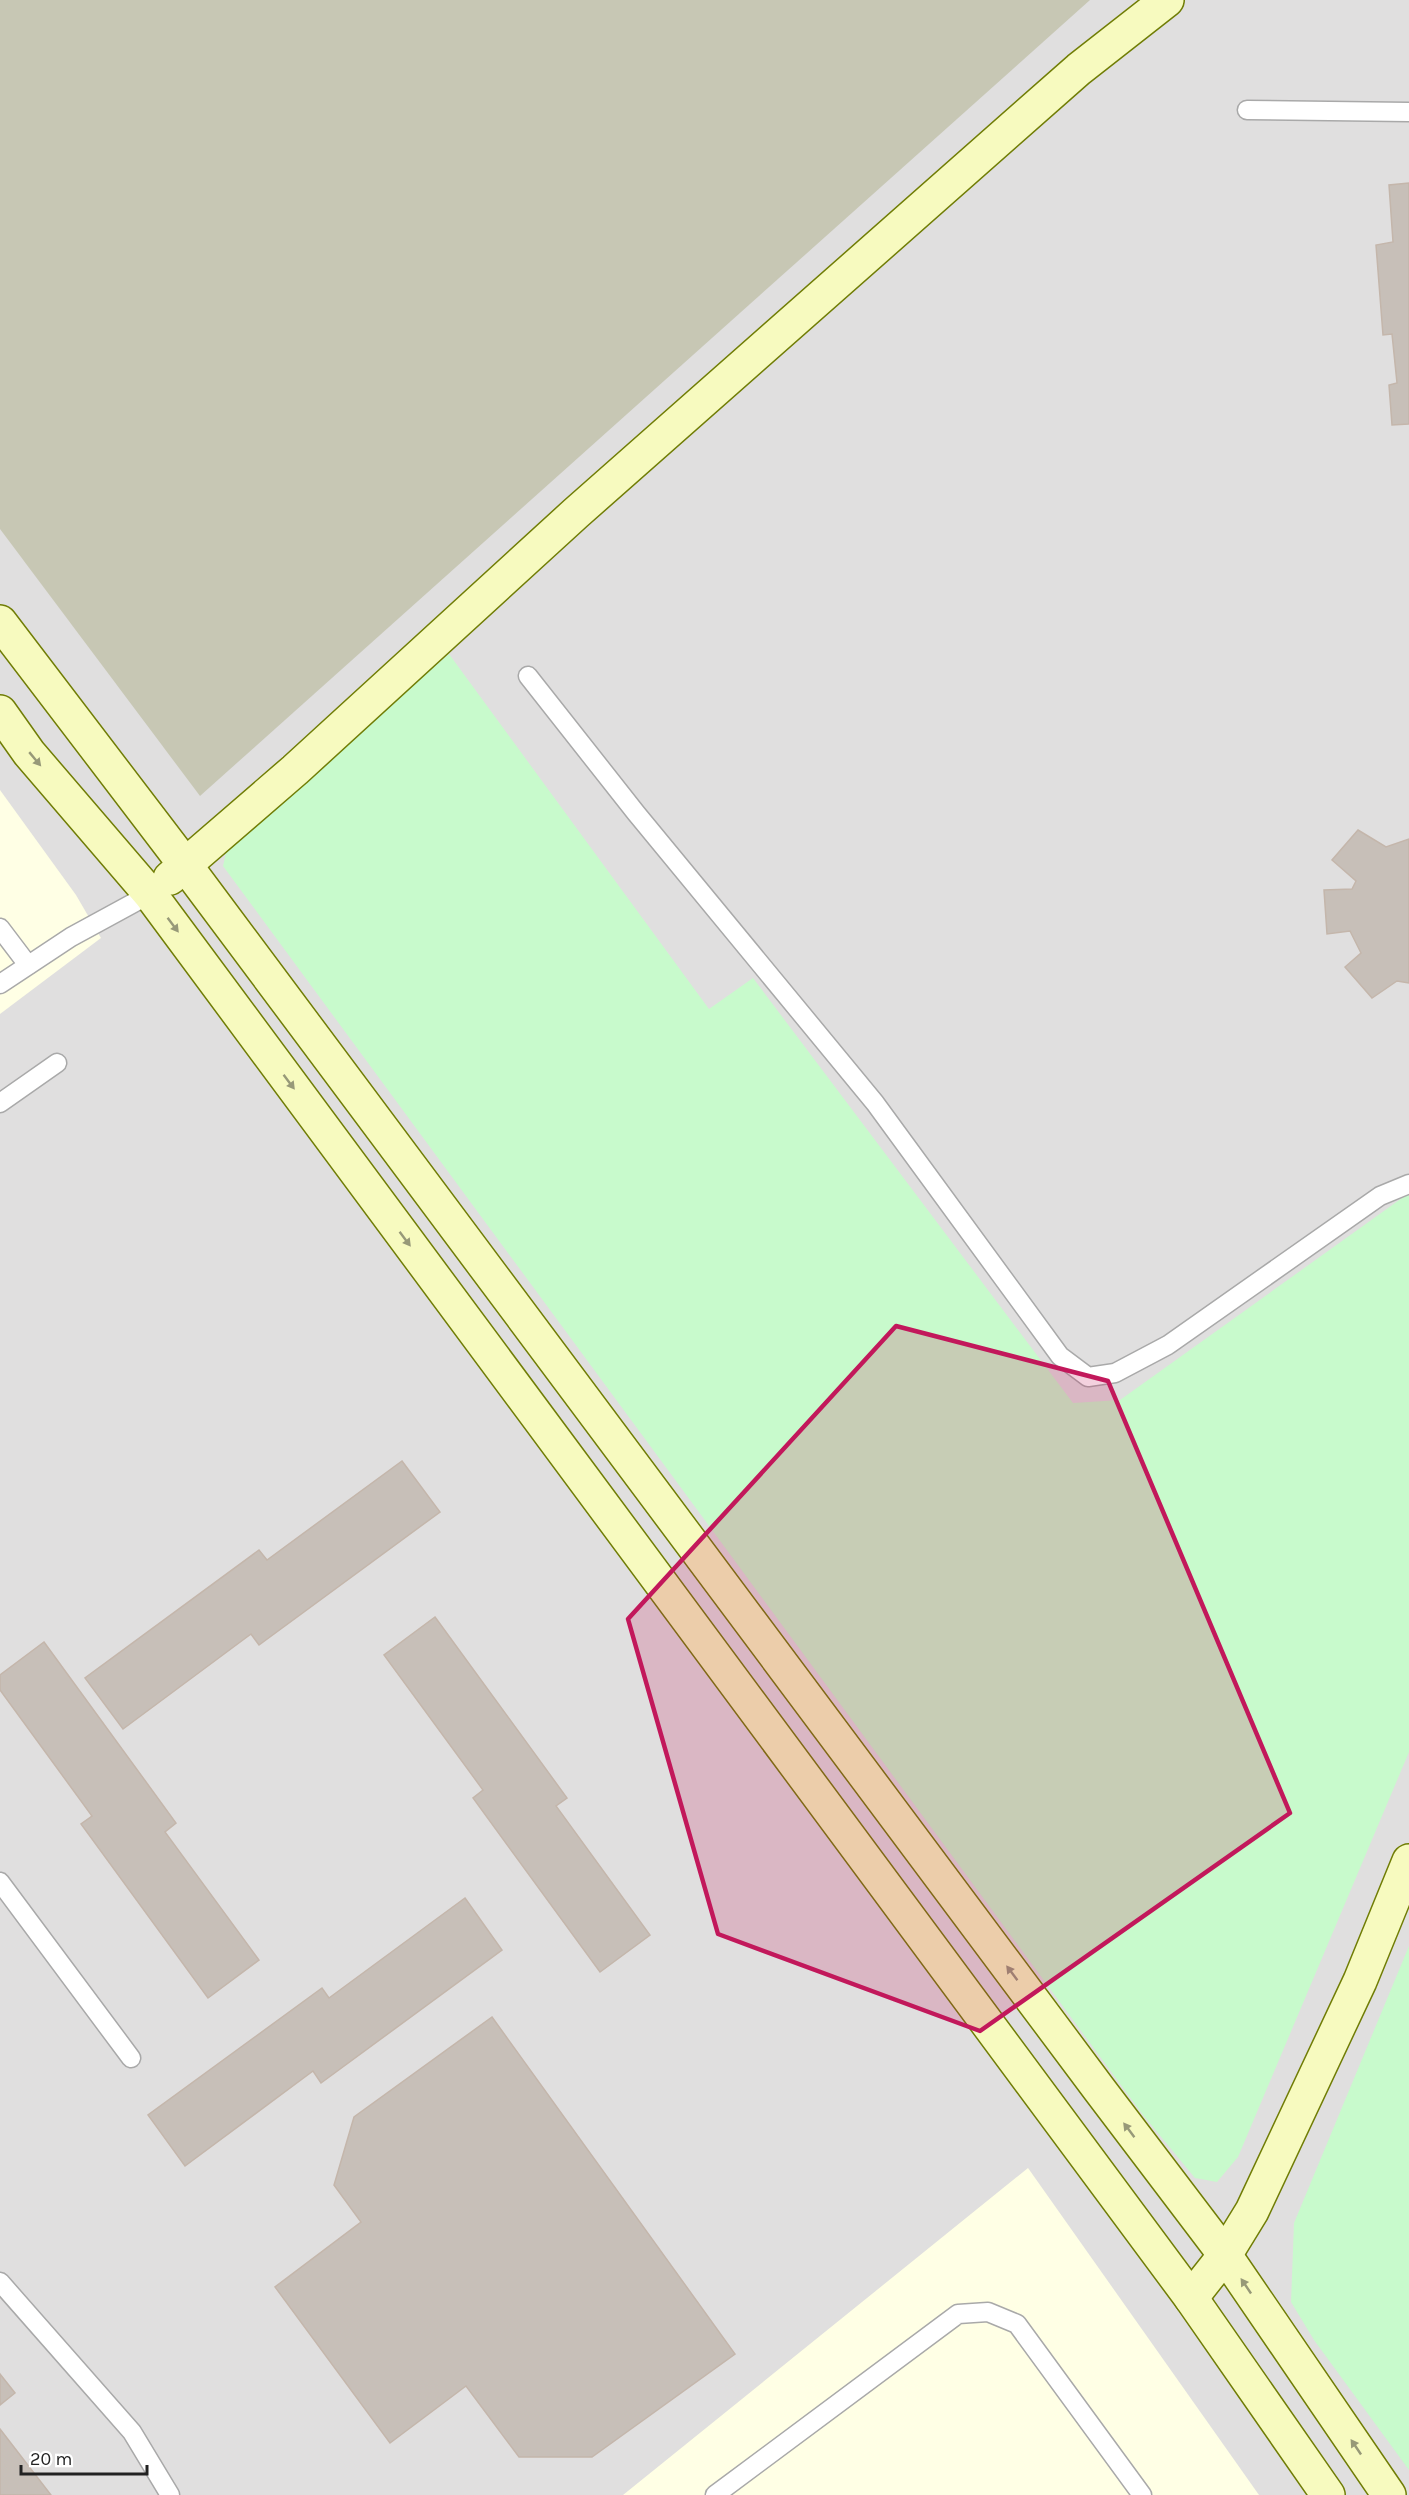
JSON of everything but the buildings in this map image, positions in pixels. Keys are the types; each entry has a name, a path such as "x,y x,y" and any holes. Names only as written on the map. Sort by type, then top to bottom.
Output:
{"main road":[{"path":"150,894 186,866 295,770 576,513 1070,77 1167,0"},
{"path":"0,622 186,866 1225,2255 1389,2495"},
{"path":"0,712 29,753 150,894 1191,2298 1328,2495"},
{"path":"1191,2298 1225,2255 1252,2211 1278,2160 1294,2119 1360,1981 1409,1861"}],"lane":[{"path":"1248,110 1409,112"},
{"path":"528,676 636,813 875,1103 1060,1356 1088,1377 1115,1373 1168,1345 1380,1196 1409,1184"},
{"path":"0,984 70,937 150,894"},
{"path":"0,928 28,965"},
{"path":"0,1103 57,1063"},
{"path":"0,1881 131,2058"},
{"path":"0,2282 132,2432 170,2495"},
{"path":"715,2495 958,2314 988,2312 1017,2324 1142,2495"}],"highlighted area":[{"path":"896,1326 1108,1381 1290,1813 980,2031 718,1934 628,1619"}],"shaded area":[{"path":"0,0 1409,0 1409,2495 0,2495"},
{"path":"0,0 1090,0 200,796 0,529"},
{"path":"0,790 76,895 101,938 0,1014"},
{"path":"1028,2168 1259,2495 623,2495"}],"green space":[{"path":"449,654 709,1009 753,978 1073,1403 1120,1400 1409,1193 1409,1752 1238,2157 1217,2182 1195,2178 1143,2115 223,866 228,844"},
{"path":"1409,1946 1409,2470 1314,2340 1291,2302 1294,2223"}]}
